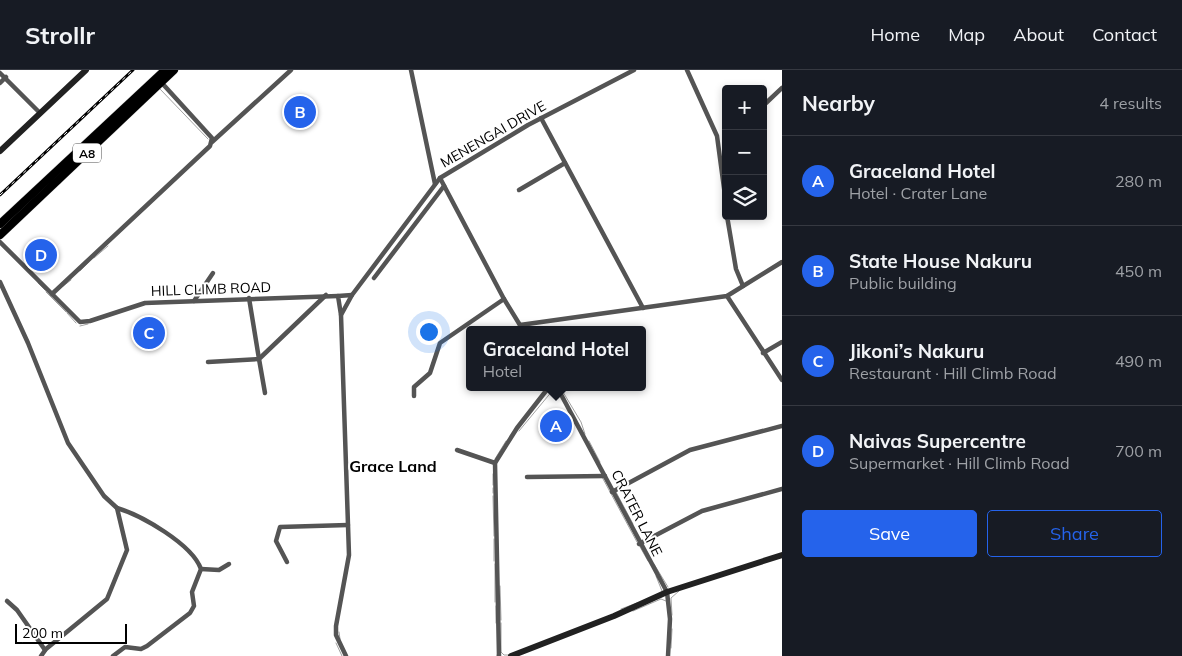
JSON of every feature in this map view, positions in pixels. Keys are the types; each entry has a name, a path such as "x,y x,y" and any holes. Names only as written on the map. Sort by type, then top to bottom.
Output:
{"highway":[{"name":"A8","path":"0,224 165,70"},
{"name":"A8","path":"0,235 174,70"}],"street":[{"path":"0,151 86,70"},
{"path":"52,294 291,70"},
{"path":"411,70 435,184"},
{"name":"MENENGAI DRIVE","path":"341,315 352,295 440,178 496,142 634,70"},
{"path":"687,70 717,136 722,175"},
{"path":"0,73 40,113"},
{"path":"0,83 6,77"},
{"path":"161,82 212,138 212,142"},
{"path":"767,102 782,88"},
{"path":"541,118 643,308"},
{"path":"519,190 565,163"},
{"path":"440,178 504,299 520,325 727,296 782,262"},
{"path":"374,278 444,186"},
{"path":"728,220 736,269 743,286"},
{"name":"HILL CLIMB ROAD","path":"0,242 77,320 84,322 141,303 352,295"},
{"path":"194,301 213,273"},
{"path":"0,282 28,343 68,443 104,496 117,508 132,512 168,534 186,551 201,570"},
{"path":"208,362 259,359 326,295"},
{"path":"338,296 341,315 350,555 336,626 336,635 346,656"},
{"path":"727,296 782,380"},
{"path":"249,298 265,392"},
{"path":"414,396 414,387 430,373 440,343 504,299"},
{"path":"763,353 782,342"},
{"path":"499,656 495,463 517,428 546,391"},
{"name":"CRATER LANE","path":"559,391 666,592 670,619 668,656"},
{"path":"612,492 690,450 782,426"},
{"path":"457,450 495,463"},
{"path":"527,477 606,476"},
{"path":"639,544 702,510 782,490"},
{"path":"41,656 45,650 109,596 127,550 117,508"},
{"path":"287,562 276,541 280,527 348,525"},
{"path":"511,656 614,616 666,592 782,556"},
{"path":"201,570 218,570 229,564"},
{"path":"113,656 125,647 141,648 147,646 190,613 194,606 192,592 201,570"},
{"path":"7,601 17,610 45,650"}],"waterway":[{"path":"160,89 208,139"},
{"path":"98,147 123,124"},
{"path":"60,184 71,172"},
{"path":"94,258 108,246"},
{"path":"80,271 89,262"},
{"path":"58,290 71,280"},
{"path":"38,283 45,290"},
{"path":"46,292 66,312"},
{"path":"67,313 76,323"},
{"path":"80,326 88,324"},
{"path":"519,431 552,391"},
{"path":"562,391 581,422 585,434"},
{"path":"495,459 506,441"},
{"path":"589,441 600,462"},
{"path":"493,474 493,485"},
{"path":"602,477 637,542"},
{"path":"493,488 493,493"},
{"path":"616,492 633,524"},
{"path":"493,496 494,536"},
{"path":"494,539 494,561"},
{"path":"639,545 648,561"},
{"path":"495,564 495,602"},
{"path":"654,564 668,587"},
{"path":"656,576 662,591"},
{"path":"500,586 501,620"},
{"path":"672,615 671,598 679,591"},
{"path":"633,611 661,599 666,601"},
{"path":"621,609 637,603"},
{"path":"496,606 496,623"},
{"path":"501,623 501,652 504,655 509,655"},
{"path":"671,648 672,629"},
{"path":"339,632 340,639"},
{"path":"336,643 342,656"}],"railway":[{"path":"0,195 133,70"}],"place":[{"name":"State House Nakuru","path":"300,112"},
{"name":"Naivas Supercentre","path":"41,255"},
{"name":"Jikoni’s Nakuru","path":"149,333"},
{"name":"Graceland Hotel","path":"556,426"}],"district":[{"name":"Grace Land","path":"393,466"}]}
